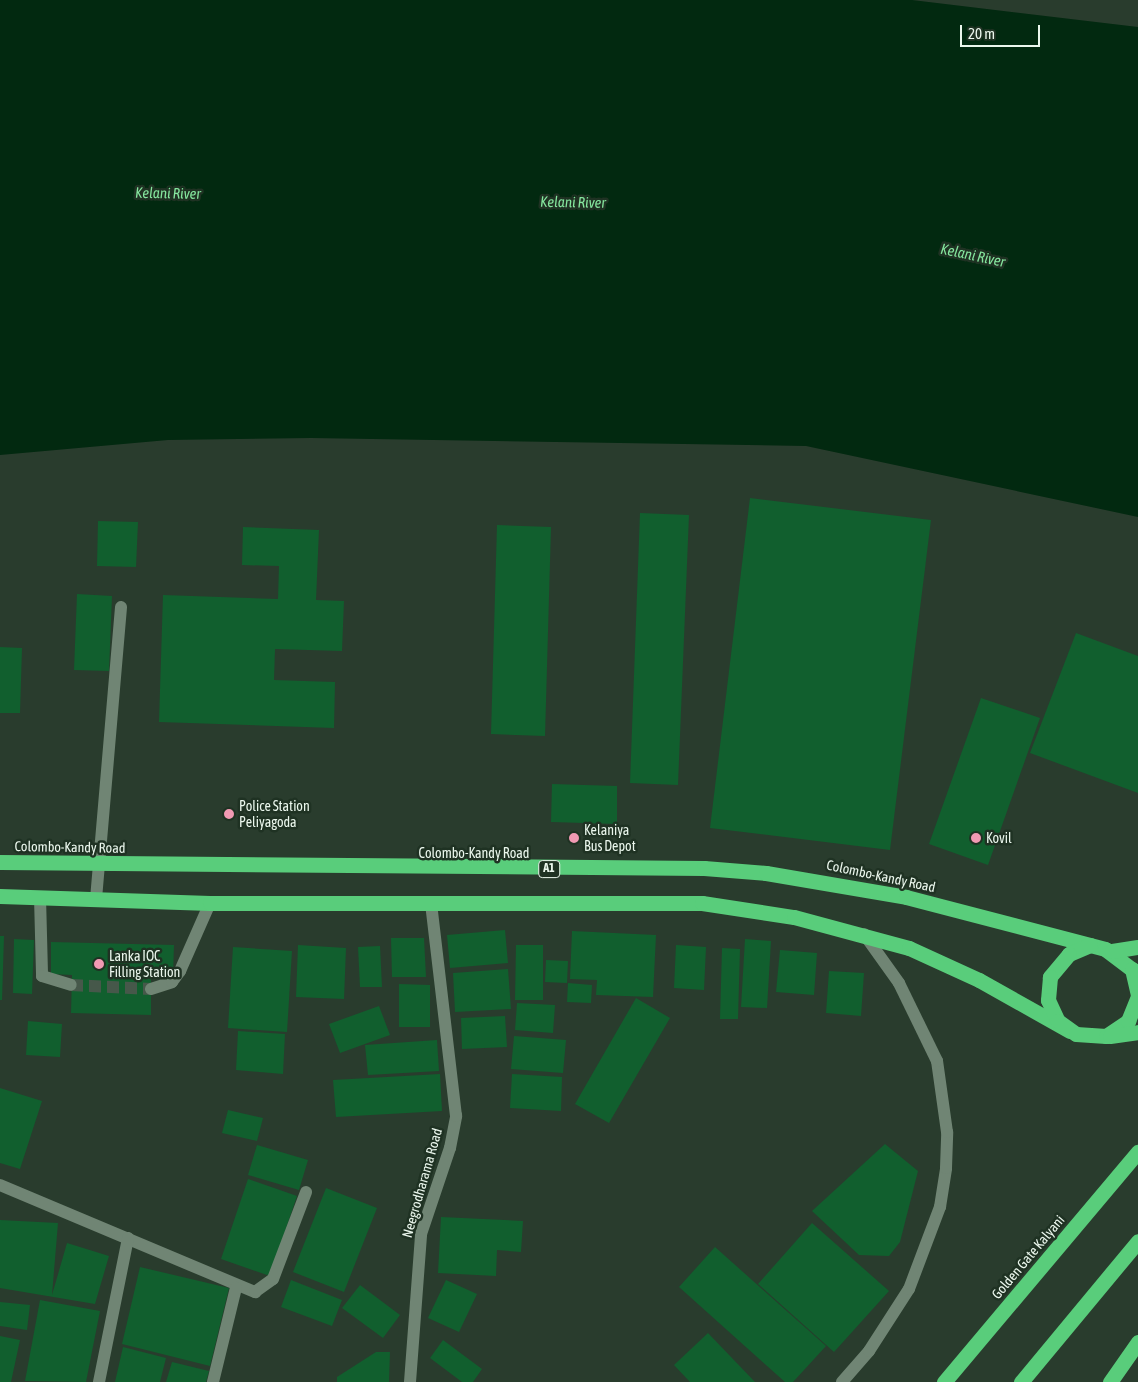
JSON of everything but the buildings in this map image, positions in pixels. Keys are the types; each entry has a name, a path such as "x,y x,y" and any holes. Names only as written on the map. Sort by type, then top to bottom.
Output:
{"highway":[{"name":"Colombo-Kandy Road","path":"0,862 704,868 823,880 1090,945"},
{"path":"0,896 210,903 702,903 863,933 945,963 1070,1031 1096,1037 1138,1032"},
{"path":"1070,1031 1050,1008 1048,984 1063,958 1090,945 1112,951 1138,962"},
{"path":"1112,951 1138,947"},
{"path":"1096,1037 1122,1027 1133,1013 1138,995 1132,969 1112,951"},
{"name":"Golden Gate Kalyani","path":"944,1382 1138,1152"},
{"path":"1021,1382 1138,1241"},
{"path":"1110,1382 1138,1342"}],"street":[{"path":"96,899 96,863 121,607"},
{"path":"40,897 42,976 71,985"},
{"path":"152,989 172,982 180,972 210,903"},
{"name":"Neegrodharama Road","path":"410,1382 421,1234 450,1148 456,1116 431,904"},
{"path":"842,1382 869,1351 909,1289 940,1207 946,1168 947,1132 937,1061 899,983 863,933"},
{"path":"0,1185 128,1238 236,1288 255,1292 273,1279 306,1192"},
{"path":"99,1382 128,1238"},
{"path":"213,1382 236,1288"}],"water":[{"name":"Kelani River","path":"0,0 912,0 1138,27 1138,517 806,446 311,438 168,440 0,455"}],"tunnel":[{"path":"71,985 151,989"}],"place":[{"name":"Police Station Peliyagoda","path":"229,814"},
{"name":"Kelaniya Bus Depot","path":"574,838"},
{"name":"Kovil","path":"976,838"},
{"name":"Lanka IOC Filling Station","path":"99,964"}]}
